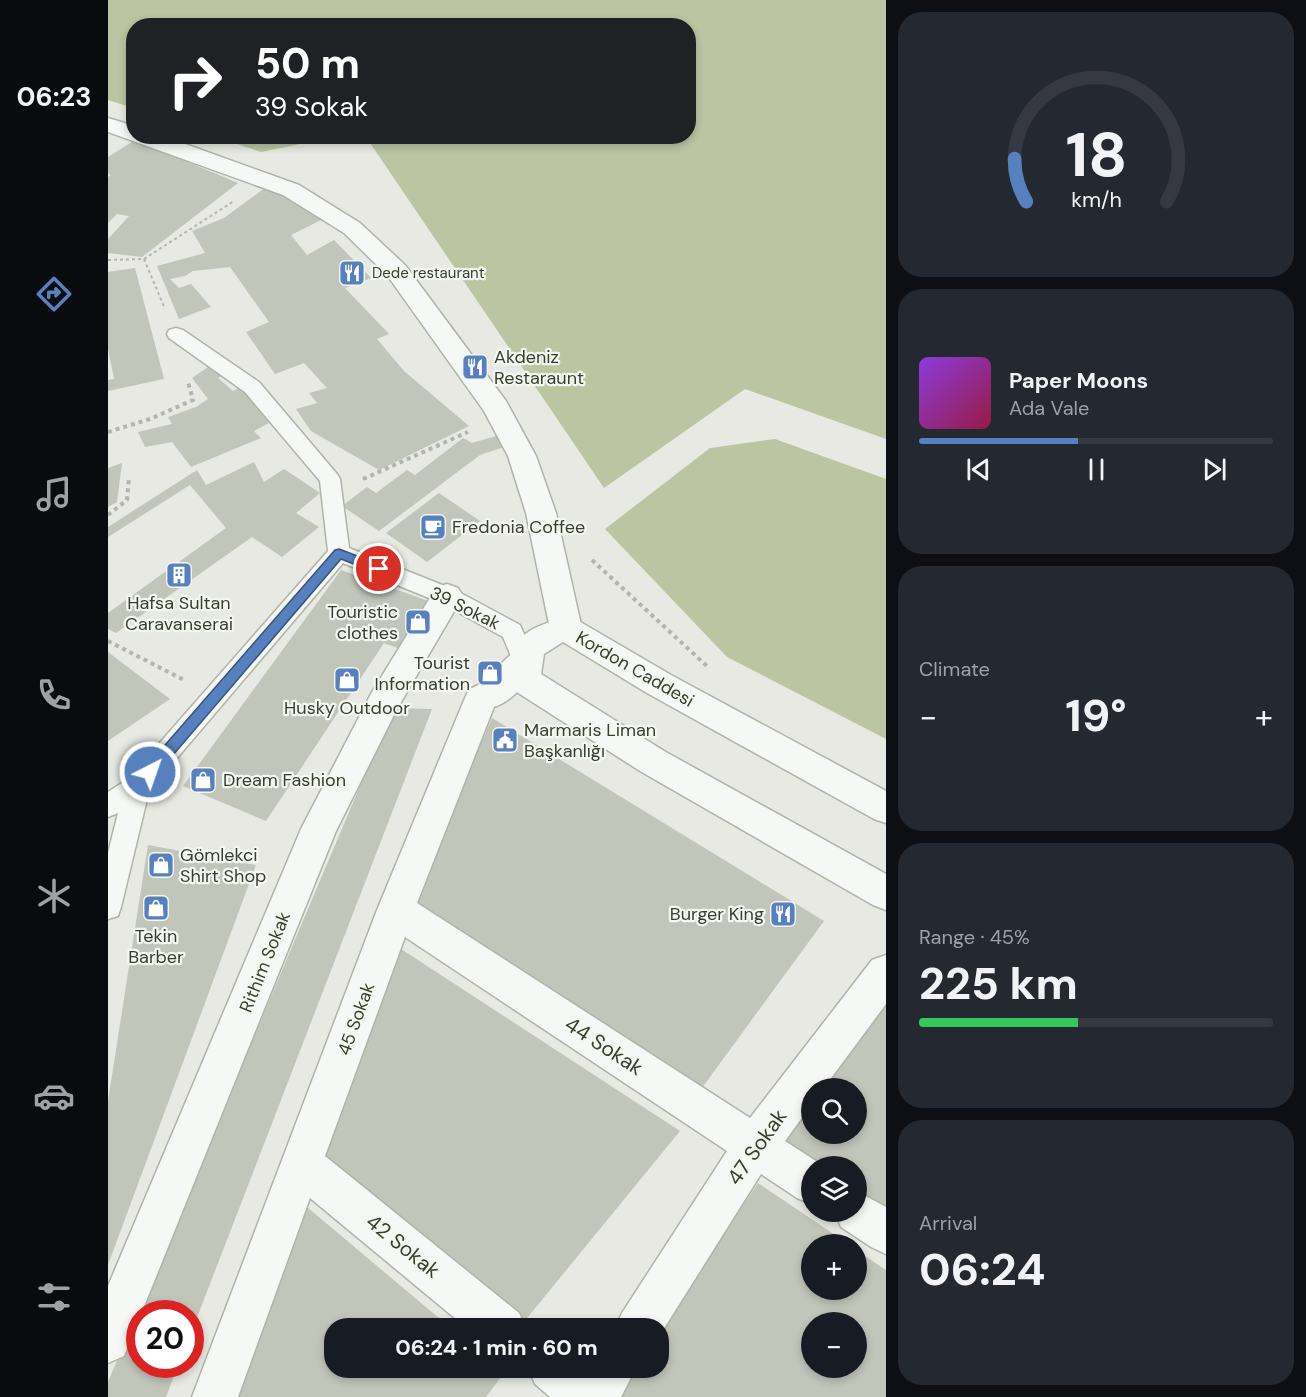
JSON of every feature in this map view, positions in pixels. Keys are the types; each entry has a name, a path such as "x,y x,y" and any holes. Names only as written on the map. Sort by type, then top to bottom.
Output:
{"street":[{"path":"108,125 126,131"},
{"path":"163,144 291,190 352,228 396,270 501,418 522,456 541,513 566,629"},
{"name":"Rithim Sokak","path":"108,1340 319,830 384,701 447,596"},
{"name":"Kordon Caddesi","path":"524,662 530,648 541,636 566,629 658,684 886,808"},
{"path":"524,662 524,680 577,716 652,762 886,893"},
{"name":"45 Sokak","path":"215,1397 396,910 481,698 494,694 524,662"},
{"name":"44 Sokak","path":"396,910 801,1176"},
{"name":"47 Sokak","path":"645,1318 755,1146 886,973"},
{"name":"42 Sokak","path":"302,1164 490,1318"},
{"path":"867,1219 886,1232"},
{"path":"563,1378 586,1397"},
{"path":"595,1397 607,1378"}],"lane":[{"path":"108,806 137,787 339,553 330,479 252,387 176,334"},
{"name":"39 Sokak","path":"339,553 447,596 512,631 524,662"},
{"path":"108,907 137,787"}],"path":[{"path":"108,260 144,259 265,181"},
{"path":"108,432 150,419 193,400 176,334 144,259"},
{"path":"332,493 501,418"},
{"path":"108,515 127,500 129,478"},
{"path":"541,513 713,671"},
{"path":"108,641 216,696"}],"shaded area":[{"path":"108,0 886,0 886,439 745,389 604,488 371,144 696,144 696,18 126,18 126,106 108,100"},
{"path":"237,144 300,144 261,152"},
{"path":"775,439 886,479 886,739 727,657 605,529 710,448"}],"building":[{"path":"129,144 145,144 238,183 142,257 108,253 108,239 129,216 117,214 108,223 108,177 111,175 108,173 108,157"},
{"path":"265,188 300,203 325,218 291,235 307,255 334,240 371,278 345,288 389,334 377,339 404,371 469,426 379,470 311,431 296,409 317,403 309,393 327,388 304,363 275,374 246,332 269,322 230,267 193,271 185,276 170,279 179,288 191,284 211,307 179,319 157,266 205,253 192,231 224,218"},
{"path":"135,268 164,379 108,391 108,380 114,379 108,349 108,272"},
{"path":"211,365 225,375 218,378 233,391 242,386 269,423 254,431 261,438 191,467 172,442 145,447 138,432 172,424 168,417 196,407 208,399 192,378"},
{"path":"500,435 507,446 480,455 379,531 342,506 367,487 376,493 407,470 415,475 463,438 472,443"},
{"path":"254,462 264,482 284,469 320,493 296,513 319,527 282,557 252,537 116,633 108,629 108,613 226,528 190,485 108,537 108,527 197,470 206,485"},
{"path":"122,463 117,502 108,507 108,468"},
{"name":"Fredonia Coffee","path":"439,493 480,521 427,562 386,533"},
{"path":"341,570 434,603 403,650 384,643 266,821 183,786"},
{"path":"108,652 170,699 108,741"},
{"path":"393,708 432,709 204,1300 143,1300"},
{"path":"492,718 824,921 699,1092 411,902"},
{"path":"148,845 256,865 108,1265 108,1101"},
{"path":"398,947 680,1131 527,1318 517,1318 315,1160"},
{"path":"886,991 886,1211 867,1199 867,1156 801,1157 783,1146 801,1119 801,1144 867,1144 867,1078 828,1078"},
{"path":"758,1183 801,1212 801,1222 816,1222 834,1234 801,1234 801,1300 867,1300 867,1257 886,1270 886,1397 613,1397 625,1378 669,1378 669,1318 666,1318"},
{"path":"301,1202 439,1318 324,1318 324,1378 500,1378 486,1397 233,1397"},
{"path":"126,1339 126,1378 173,1378 166,1397 108,1397 108,1382"}],"place":[{"name":"Dede restaurant","path":"352,273"},
{"name":"Akdeniz Restaraunt","path":"475,367"},
{"name":"Fredonia Coffee","path":"433,527"},
{"name":"Hafsa Sultan Caravanserai","path":"179,575"},
{"name":"Touristic clothes","path":"418,622"},
{"name":"Tourist Information","path":"490,673"},
{"name":"Husky Outdoor","path":"347,680"},
{"name":"Marmaris Liman Başkanlığı","path":"505,740"},
{"name":"Dream Fashion","path":"203,780"},
{"name":"Gömlekci Shirt Shop","path":"161,865"},
{"name":"Tekin Barber","path":"156,908"},
{"name":"Burger King","path":"783,914"}],"route":[{"path":"150,772 339,553 379,569"}]}
